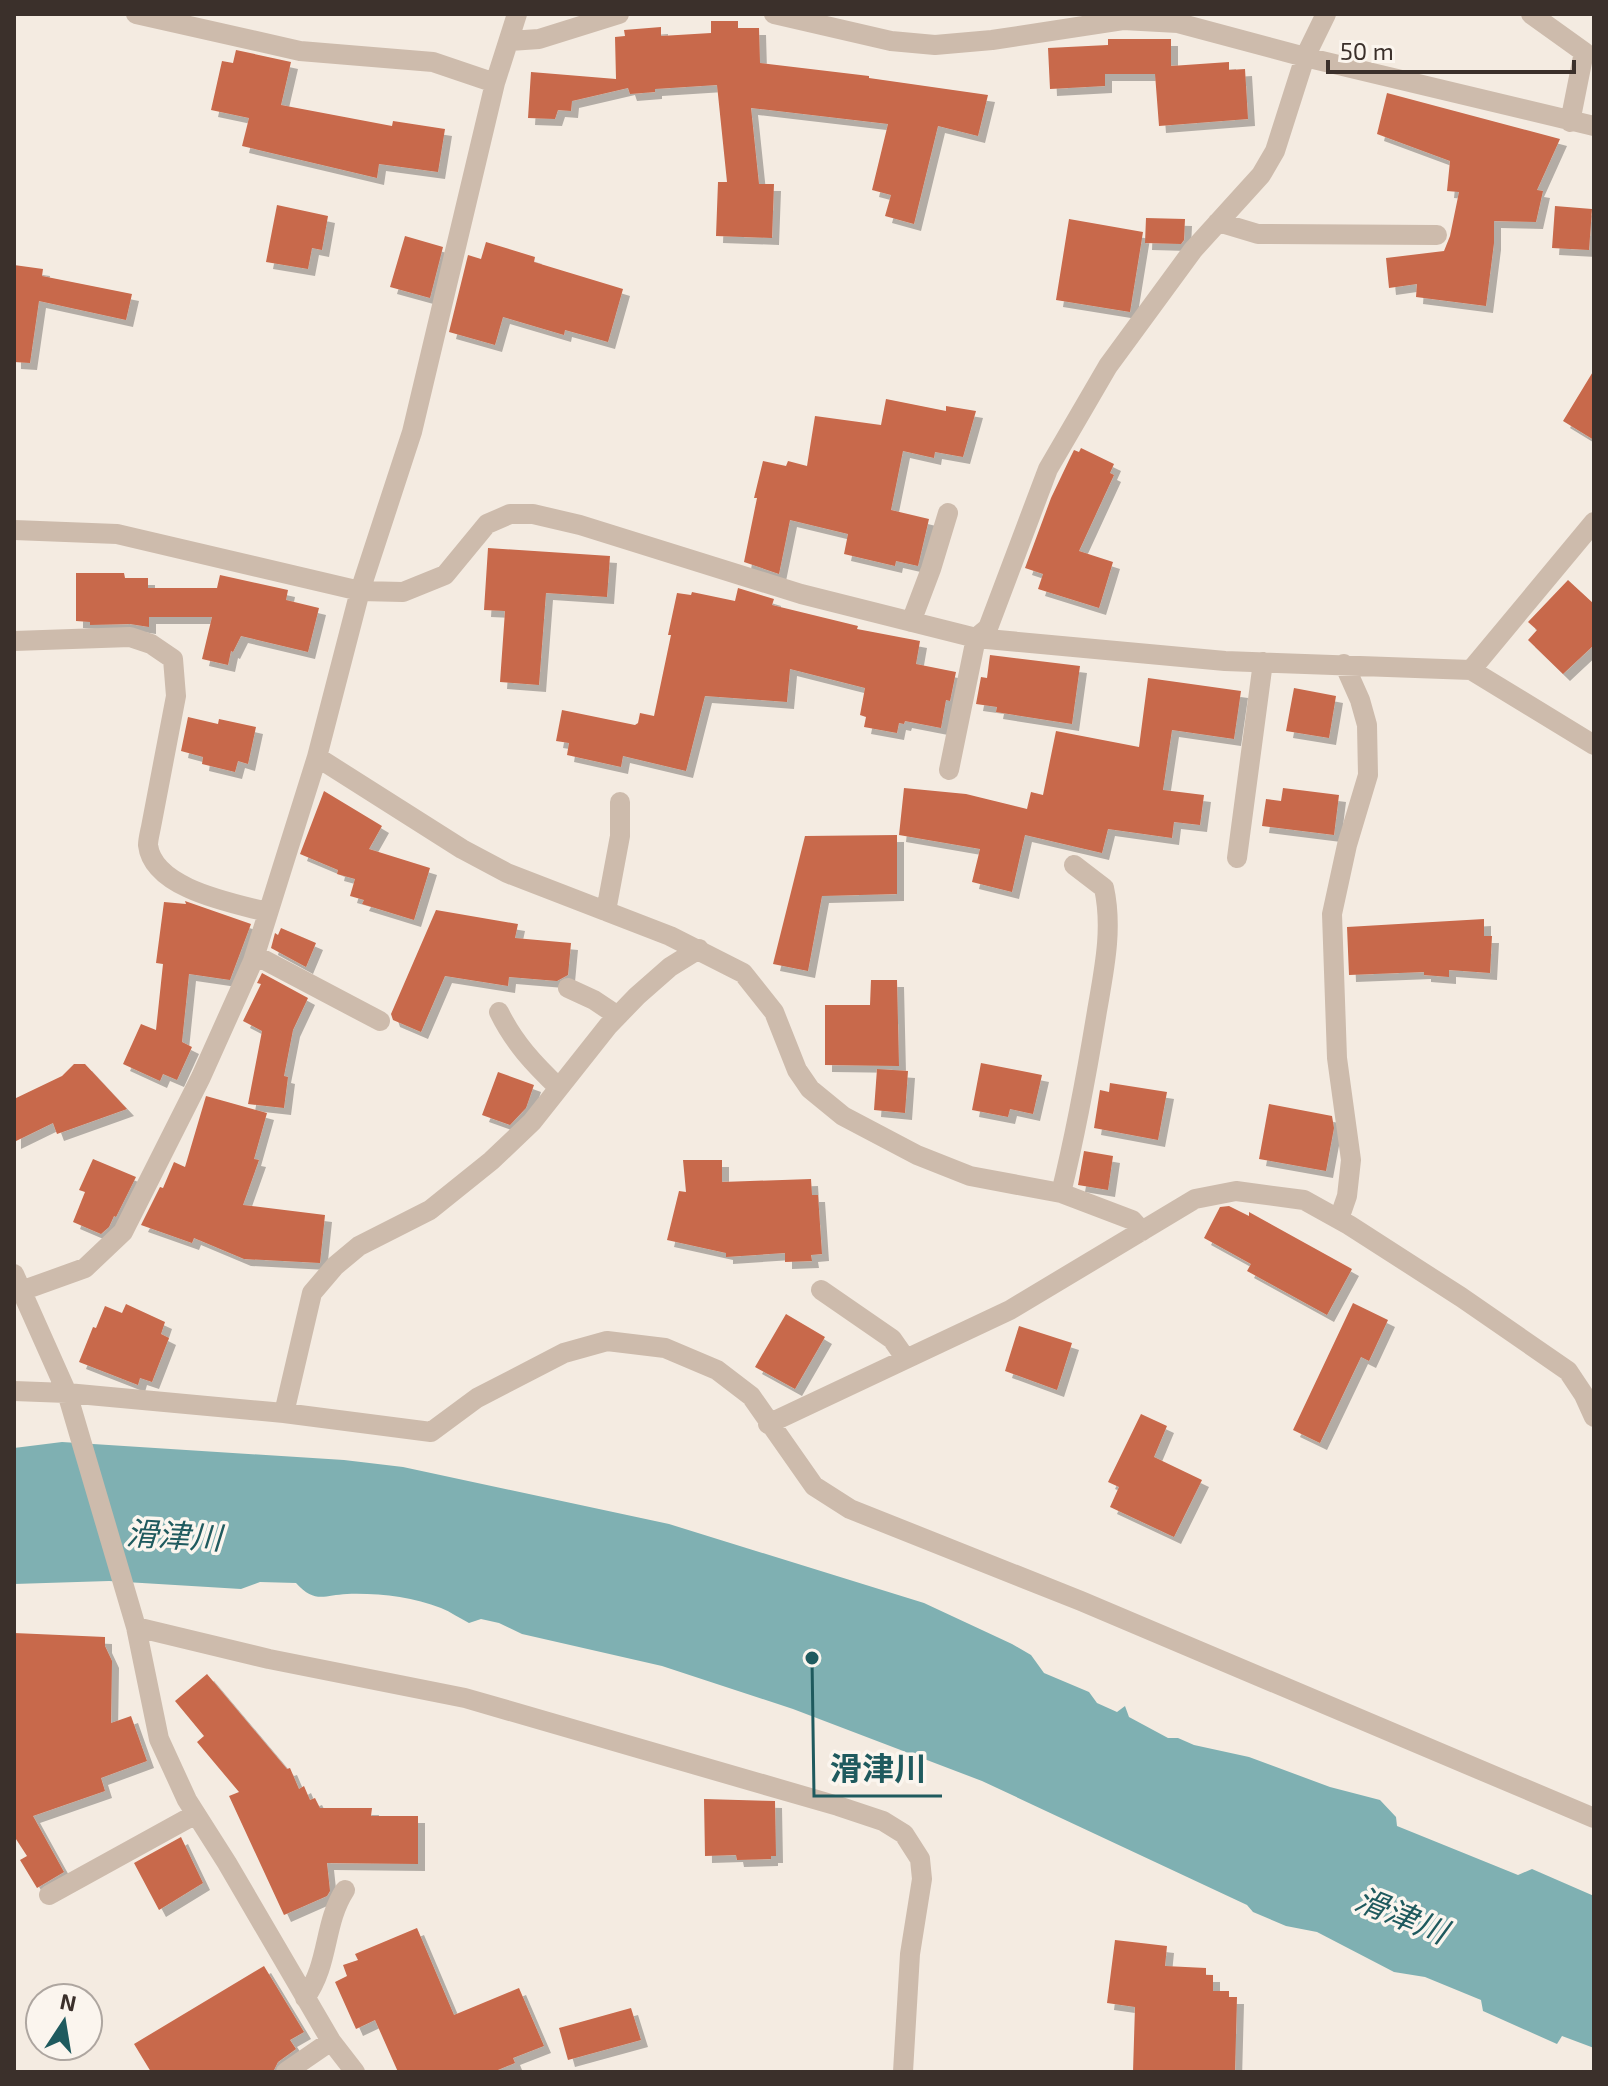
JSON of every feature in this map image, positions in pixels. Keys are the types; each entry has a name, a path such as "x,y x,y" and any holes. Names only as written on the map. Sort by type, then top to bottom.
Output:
{"street":[{"path":"136,14 300,51 433,62 495,83"},
{"path":"355,2072 331,2041 196,1814 159,1739 134,1620 69,1399 18,1282 85,1268 123,1232 201,1077 255,955 317,757 360,591 412,432 495,83 517,14"},
{"path":"510,41 539,39 619,14"},
{"path":"774,14 800,17 891,41 935,45 992,40 1123,17 1178,23 1305,57 1594,126"},
{"path":"949,770 976,638 988,628 1048,469 1108,366 1193,250 1261,175 1275,151 1305,57 1326,14"},
{"path":"1531,14 1584,52 1570,122"},
{"path":"1218,222 1258,234 1437,235"},
{"path":"911,622 948,513"},
{"path":"14,530 117,534 360,591 403,592 445,575 487,524 510,514 533,514 580,525 801,594 976,638 1225,661 1471,670 1594,745"},
{"path":"1471,670 1594,522"},
{"path":"14,641 130,637 151,644 173,659 176,696 148,846 154,861 171,880 193,890 267,912"},
{"path":"1237,858 1263,662"},
{"path":"1339,1219 1347,1196 1351,1160 1337,1058 1332,914 1347,845 1368,775 1367,725 1344,664"},
{"path":"317,757 507,873 699,949 743,973 774,1012 797,1070 810,1089 843,1116 917,1155 970,1176 1061,1193 1132,1220 1142,1231"},
{"path":"606,911 620,836 620,802"},
{"path":"1061,1193 1080,1116 1108,942 1109,908 1104,888 1074,865"},
{"path":"284,1413 312,1293 327,1275 359,1246 430,1210 491,1161 532,1122 618,1016 670,967 699,949"},
{"path":"255,955 380,1021"},
{"path":"568,988 618,1016"},
{"path":"499,1012 508,1032 525,1055 559,1088"},
{"path":"768,1424 1010,1310 1195,1199 1236,1191 1304,1200 1339,1219 1461,1297 1568,1371 1589,1394 1594,1417"},
{"path":"821,1290 892,1339 906,1359"},
{"path":"14,1391 69,1399 284,1413 431,1432 477,1398 564,1353 607,1341 665,1348 717,1370 751,1396 814,1486 850,1509 1081,1601 1594,1818"},
{"path":"134,1620 269,1659 465,1698 883,1821 904,1834 920,1859 922,1879 910,1954 903,2072"},
{"path":"49,1895 196,1814"},
{"path":"305,1998 318,1980 333,1909 345,1890"},
{"path":"286,2072 331,2041"}],"water":[{"path":"62,1442 344,1460 403,1467 669,1524 924,1603 1012,1644 1031,1655 1044,1673 1089,1692 1097,1703 1117,1712 1125,1706 1129,1717 1168,1738 1249,1757 1330,1787 1380,1800 1396,1817 1397,1826 1518,1875 1532,1869 1594,1896 1594,2048 1562,2036 1557,2044 1483,2011 1481,2000 1425,1977 1394,1972 1317,1932 1286,1926 1253,1912 1247,1905 982,1781 793,1709 662,1666 522,1634 499,1623 481,1619 469,1623 419,1601 371,1594 314,1596 296,1583 260,1582 241,1589 109,1581 14,1584 14,1448"}],"building":[{"path":"711,21 738,21 738,28 759,28 760,63 988,95 978,136 938,126 914,224 885,216 891,195 872,190 888,124 751,108 759,184 774,184 772,238 716,236 718,182 727,182 717,85 655,89 655,92 630,94 628,88 572,101 571,111 558,110 555,119 528,118 531,72 616,79 615,37 625,36 624,30 661,27 661,36 711,33"},
{"path":"1108,39 1171,39 1171,66 1229,62 1229,70 1245,69 1248,119 1159,126 1155,74 1105,74 1105,86 1050,89 1048,48 1108,45"},
{"path":"236,50 291,62 281,105 392,126 393,121 445,129 438,172 379,164 377,178 242,146 249,118 211,110 222,61 233,63"},
{"path":"1387,93 1560,139 1537,190 1543,191 1536,222 1494,221 1486,306 1416,297 1417,284 1389,288 1386,258 1444,251 1459,192 1447,191 1450,161 1377,134"},
{"path":"277,205 328,216 322,250 312,248 308,269 266,262"},
{"path":"1555,206 1592,209 1589,250 1552,248"},
{"path":"1146,218 1185,219 1184,240 1181,244 1145,243"},
{"path":"1069,219 1143,232 1130,312 1056,300"},
{"path":"405,236 443,247 430,298 390,287"},
{"path":"486,242 535,257 534,262 623,289 608,342 565,330 564,335 503,317 495,345 449,332 468,255 481,259"},
{"path":"14,265 43,269 42,276 132,294 126,320 39,301 30,363 14,362"},
{"path":"1594,370 1594,440 1563,421"},
{"path":"886,399 946,411 946,406 976,411 963,457 935,452 934,458 903,451 891,510 929,519 918,566 896,561 895,566 844,554 848,534 790,520 779,574 744,562 763,461 786,466 788,461 807,466 815,416 881,425"},
{"path":"1081,448 1114,464 1110,473 1114,475 1079,551 1113,562 1099,608 1038,589 1043,574 1025,568 1051,498 1074,450 1079,452"},
{"path":"488,548 610,556 607,597 546,593 539,685 500,682 505,611 484,610"},
{"path":"76,573 124,573 125,578 148,578 148,588 217,588 220,575 288,590 286,600 319,608 308,652 241,636 231,651 228,665 202,659 212,617 149,617 149,627 90,625 90,622 76,621"},
{"path":"1568,580 1594,604 1594,645 1563,674 1528,640 1537,630 1528,622"},
{"path":"738,588 774,599 772,605 858,626 857,629 920,641 916,664 956,672 950,701 946,700 941,728 905,721 904,724 899,723 897,733 864,727 866,717 860,715 865,688 790,669 787,702 705,696 686,771 623,756 621,767 567,755 569,743 556,741 562,710 635,725 640,713 654,716 677,593 691,595 692,592 735,601"},
{"path":"990,655 1080,666 1072,724 996,712 997,707 976,704 981,677 987,678"},
{"path":"1148,678 1241,691 1234,739 1172,730 1163,790 1204,795 1200,825 1174,822 1172,838 1108,829 1102,853 1025,835 1012,892 972,882 980,849 899,835 904,788 966,794 1027,809 1031,792 1043,795 1056,731 1139,747"},
{"path":"1294,688 1336,696 1329,738 1286,731"},
{"path":"188,717 218,724 219,719 256,727 248,764 238,761 235,772 202,764 203,757 181,751"},
{"path":"1283,788 1339,795 1334,835 1262,826 1266,799 1281,801"},
{"path":"324,791 382,826 369,849 430,868 414,920 362,904 364,900 350,896 355,879 337,874 338,870 300,854"},
{"path":"897,835 897,894 822,896 808,971 773,964 805,836"},
{"path":"185,901 251,924 230,980 189,974 182,1042 192,1047 177,1080 163,1074 160,1081 123,1064 141,1024 156,1030 163,964 156,963 164,902 186,904"},
{"path":"436,910 518,924 515,938 571,943 568,975 557,981 509,977 508,986 445,976 421,1032 393,1020 391,1014"},
{"path":"1484,919 1484,936 1492,936 1490,973 1449,970 1449,977 1424,975 1424,972 1349,975 1347,927"},
{"path":"281,928 316,943 306,967 271,948 275,933 278,935"},
{"path":"262,973 308,998 293,1030 284,1076 288,1077 284,1108 248,1104 262,1031 243,1021 261,984 257,983"},
{"path":"871,980 897,980 899,1066 825,1065 825,1005 870,1005"},
{"path":"981,1063 1042,1075 1033,1114 1010,1109 1008,1117 972,1110"},
{"path":"74,1064 85,1064 127,1109 57,1134 53,1123 14,1142 14,1099 62,1076"},
{"path":"877,1069 908,1071 905,1113 874,1110"},
{"path":"498,1072 534,1085 526,1108 510,1125 482,1115"},
{"path":"1110,1083 1167,1092 1158,1140 1094,1128 1100,1090 1109,1092"},
{"path":"206,1096 267,1113 254,1159 259,1160 243,1205 325,1215 320,1263 244,1259 194,1238 192,1243 141,1225 174,1162 185,1167"},
{"path":"1269,1104 1332,1116 1334,1128 1326,1171 1259,1159"},
{"path":"1084,1151 1113,1156 1108,1190 1078,1185"},
{"path":"93,1159 136,1177 116,1217 101,1234 73,1222 85,1192 79,1190"},
{"path":"683,1160 722,1160 722,1182 811,1179 812,1195 818,1195 822,1254 811,1255 812,1261 785,1262 785,1253 726,1257 726,1253 667,1240 679,1191 686,1192"},
{"path":"1229,1206 1249,1216 1249,1212 1352,1269 1327,1315 1247,1271 1251,1264 1204,1238 1220,1207"},
{"path":"1353,1303 1388,1320 1369,1361 1361,1357 1320,1443 1293,1430"},
{"path":"126,1304 165,1322 161,1334 169,1338 152,1382 140,1378 138,1385 79,1362 105,1306 122,1313"},
{"path":"786,1314 825,1337 795,1389 755,1367"},
{"path":"1019,1326 1072,1343 1057,1390 1005,1371"},
{"path":"1141,1414 1167,1426 1154,1457 1202,1480 1174,1537 1110,1507 1119,1487 1108,1482"},
{"path":"14,1633 105,1637 105,1646 112,1661 111,1723 131,1716 147,1761 101,1778 105,1791 33,1816 64,1872 37,1888 20,1860 27,1856 14,1836"},
{"path":"207,1674 287,1769 290,1768 299,1789 304,1786 310,1800 315,1798 320,1808 372,1808 371,1816 418,1816 418,1864 327,1863 330,1891 327,1896 284,1915 229,1796 239,1792 197,1742 204,1736 175,1701"},
{"path":"704,1799 775,1801 776,1856 771,1856 771,1859 737,1860 736,1855 705,1856"},
{"path":"181,1837 203,1883 159,1910 134,1863"},
{"path":"417,1928 454,2015 519,1988 544,2046 513,2058 515,2063 493,2072 398,2072 375,2020 356,2029 335,1982 347,1976 343,1965 358,1960 355,1954"},
{"path":"1115,1940 1167,1946 1165,1966 1206,1968 1206,1975 1213,1975 1213,1991 1229,1991 1229,1997 1237,1997 1235,2072 1133,2072 1135,2007 1107,2003"},
{"path":"264,1966 304,2032 290,2040 296,2049 278,2062 273,2072 151,2072 134,2044"},
{"path":"631,2008 641,2040 568,2060 559,2028"}],"place":[{"name":"滑津川","path":"812,1658"}]}
